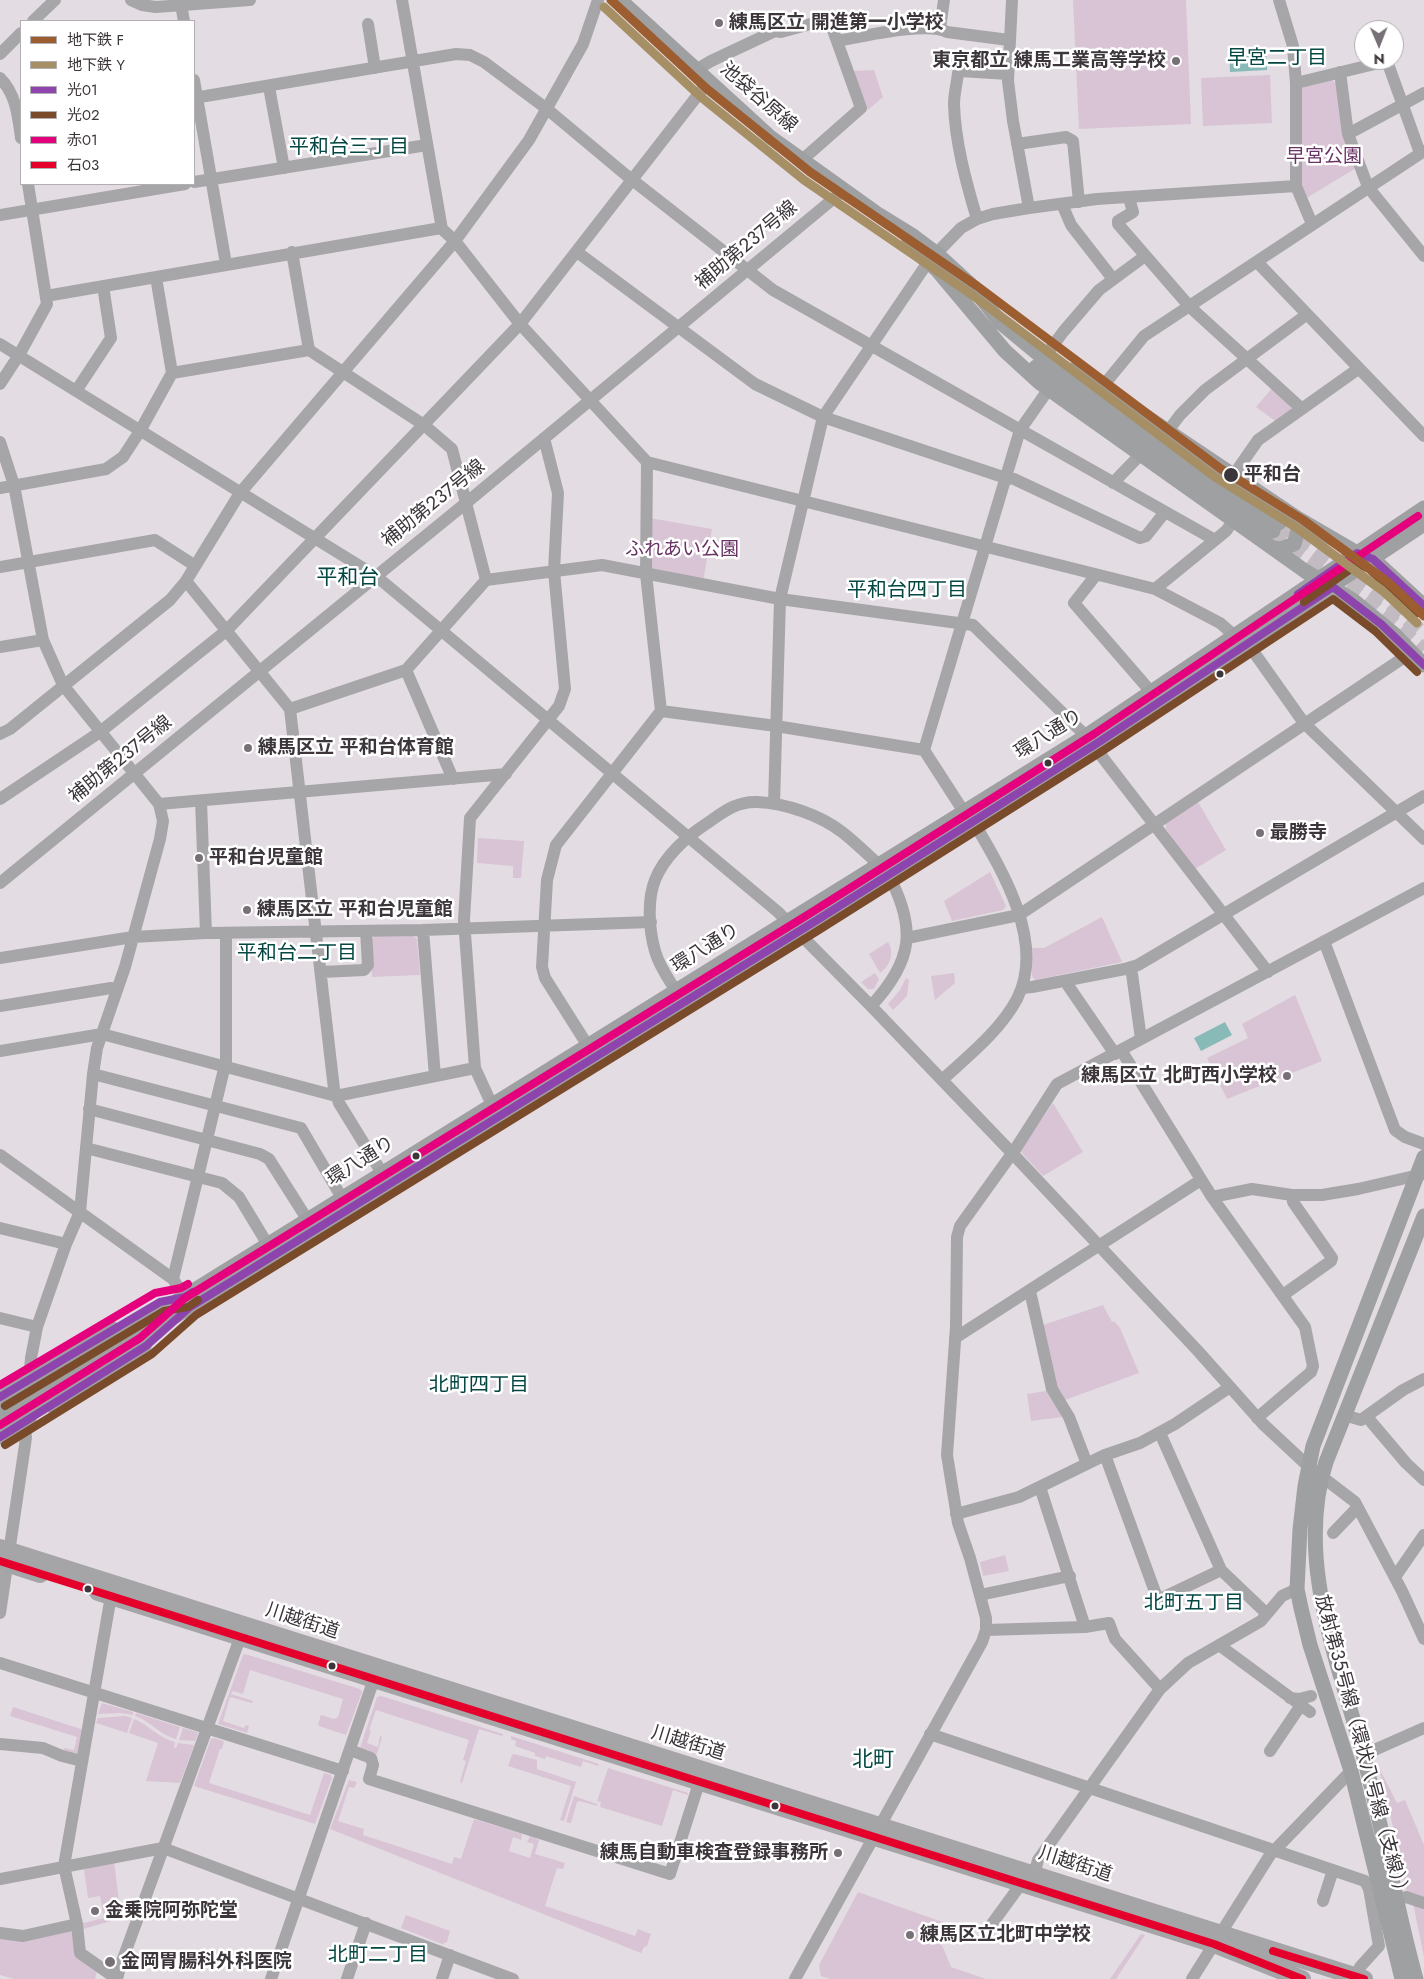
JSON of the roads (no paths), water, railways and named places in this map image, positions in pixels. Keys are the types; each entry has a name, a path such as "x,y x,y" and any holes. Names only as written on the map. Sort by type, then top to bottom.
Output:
{"highway":[{"name":"川越街道","path":"4,1556 111,1596 240,1638 376,1674 699,1782 876,1832"},
{"name":"川越街道","path":"4,1556 1218,1939 1360,1978"},
{"name":"川越街道","path":"1218,1939 1302,1979"}],"main road":[{"name":"池袋谷原線","path":"620,0 770,137 879,215 933,258 970,284 1001,323 1048,361 1276,527 1058,384 1011,348 966,302 933,258"},
{"path":"966,302 1005,351 1048,390 1319,580 1333,587 1361,607 1394,634 1424,666"},
{"path":"1048,361 1077,370 1297,518 1373,559 1424,606"},
{"name":"環八通り","path":"0,1424 10,1410 793,927 1090,741 1242,640 1357,552 1424,508"},
{"path":"1273,548 1282,549 1294,544 1298,531 1297,518"},
{"name":"環八通り","path":"1090,741 1152,693 1333,587 1424,524"},
{"name":"環八通り","path":"187,1302 307,1219 676,991 793,927"},
{"name":"放射第35号線（環状八号線（支線））","path":"1402,1979 1351,1771 1310,1645 1300,1608 1297,1588 1300,1529 1308,1466 1313,1446 1420,1175 1424,1157"},
{"name":"放射第35号線（環状八号線（支線））","path":"1416,1979 1395,1900 1364,1755 1339,1669 1319,1586 1316,1538 1319,1497 1331,1449 1424,1216"},
{"path":"0,1436 10,1410 35,1375 160,1302 187,1302"}],"street":[{"path":"34,20 55,0"},
{"path":"131,0 147,6 250,0"},
{"path":"402,0 441,228 455,241 520,324 647,462 1155,589 1220,623 1242,640 1304,723 1424,839"},
{"path":"0,734 10,729 170,600 186,581 240,493 455,241 528,140 583,44 598,0"},
{"path":"940,28 944,0"},
{"path":"1012,0 1008,74 1017,144 1029,208"},
{"path":"1279,0 1293,46 1296,83 1296,186 1312,224"},
{"path":"182,5 184,20"},
{"path":"696,70 774,28 781,32 829,19 861,108 802,160"},
{"path":"368,24 375,68"},
{"path":"837,41 899,30 940,28 947,32 1009,40"},
{"path":"0,54 20,34"},
{"path":"226,264 195,98 270,87 456,54 470,55 484,62 547,109 632,180 774,290 1215,540"},
{"path":"1103,386 1144,336 1422,152 1386,61 1296,83"},
{"path":"977,219 968,187 955,122 954,102 958,73 960,71 1008,74"},
{"path":"1340,72 1348,134 1368,187 1422,250"},
{"path":"0,78 8,86 13,96 20,127"},
{"path":"0,799 100,732 226,631 520,324 708,82"},
{"path":"270,87 284,168"},
{"path":"1348,134 1424,93"},
{"path":"1017,144 1066,137 1072,141 1079,202"},
{"path":"195,182 427,144"},
{"path":"0,384 19,356 47,304 28,185"},
{"path":"0,215 179,185"},
{"path":"774,804 780,599 823,416 933,258 961,228 977,219 993,214 1079,202 1296,186"},
{"name":"補助第237号線","path":"0,883 466,503 844,190"},
{"path":"1129,198 1133,212 1118,222 1145,256 1190,307 1302,409"},
{"path":"1062,204 1071,225 1113,279"},
{"path":"46,296 292,252 441,228"},
{"path":"292,252 309,350"},
{"path":"577,252 755,384 823,416 1006,478 1014,479 1140,538 1146,536 1166,512"},
{"path":"1048,361 1063,332 1098,290 1145,256"},
{"path":"1257,262 1424,436"},
{"path":"0,488 106,469 123,457 140,431 172,373 156,277"},
{"path":"76,391 112,338 103,286"},
{"path":"1168,431 1180,415 1205,390 1306,315"},
{"path":"0,344 376,576 688,836 793,927 872,1006 1012,1153 1257,1418 1308,1466 1338,1487 1355,1502 1395,1577 1424,1639"},
{"path":"172,373 309,350 344,372 424,425 452,449 486,580"},
{"path":"1233,476 1258,440 1358,369"},
{"path":"924,750 1020,430 1048,390"},
{"path":"492,1105 475,1068 465,928 470,818 562,700 565,689 554,571 558,493 544,438"},
{"path":"0,442 14,485 43,640 63,685 159,804 162,821 160,839 133,937 97,1048 89,1110 80,1212 66,1244 37,1327 30,1369 35,1375"},
{"path":"1113,482 1140,455"},
{"path":"588,1046 545,978 542,967 547,880 556,845 611,772 661,711 646,574 647,462"},
{"path":"1155,589 1226,531 1234,520"},
{"path":"0,567 155,540 194,566"},
{"path":"290,709 406,670 486,580 602,565 780,599 973,625 1090,741 1268,972"},
{"path":"1096,575 1074,603 1152,693"},
{"path":"186,581 290,709 322,972 334,1089 336,1096 382,1173"},
{"path":"0,647 43,640"},
{"path":"907,938 1019,915 1412,652"},
{"path":"406,670 453,779"},
{"path":"661,711 776,726 924,750 1000,867 1019,915 1024,933 1026,955 1022,988 1011,1009 1002,1021 942,1080"},
{"path":"159,804 506,774"},
{"path":"1022,988 1032,988 1138,965 1424,796"},
{"path":"202,801 206,934"},
{"path":"676,991 660,966 655,951 651,922 651,896 655,879 668,859 688,836 733,806 750,802 774,804 800,812 833,826 883,869 903,908 907,938 901,965 895,977 886,991 872,1006"},
{"path":"795,1979 986,1630 986,1618 956,1514 947,1448 955,1338 958,1232 1057,1084 1424,888"},
{"path":"0,958 133,937 651,922"},
{"path":"424,930 434,1076"},
{"path":"322,972 364,970 368,965 366,931"},
{"path":"173,1279 224,1068 226,933"},
{"path":"1324,942 1395,1130 1405,1137 1424,1144"},
{"path":"1129,968 1132,974 1142,1039"},
{"path":"1064,981 1118,1052 1200,1180 1305,1327 1313,1366 1311,1372 1257,1418"},
{"path":"0,1006 111,988 117,990"},
{"path":"0,1051 102,1034 224,1068 336,1096 475,1068"},
{"path":"93,1074 301,1128 342,1198"},
{"path":"89,1110 260,1154 269,1160 307,1219"},
{"path":"86,1148 222,1183 234,1192 268,1245"},
{"path":"0,1155 173,1279 187,1302"},
{"path":"1212,1197 1252,1189 1292,1194 1322,1195 1420,1175"},
{"path":"955,1338 1200,1180"},
{"path":"1283,1295 1331,1262 1332,1258 1293,1202 1292,1194"},
{"path":"0,1228 66,1244"},
{"path":"1030,1291 1052,1388 1068,1417 1087,1464"},
{"path":"0,1318 37,1327"},
{"path":"1344,1415 1361,1420 1403,1390 1424,1379"},
{"path":"956,1514 1020,1497 1106,1454 1160,1433 1230,1387"},
{"path":"0,1613 4,1556 26,1437 10,1410"},
{"path":"1367,1417 1406,1463 1423,1478"},
{"path":"1160,1433 1221,1570 1266,1614"},
{"path":"1106,1454 1158,1600 1221,1570"},
{"path":"1040,1487 1086,1627"},
{"path":"1333,1533 1358,1508"},
{"path":"1395,1577 1424,1535"},
{"path":"980,1595 1070,1576"},
{"path":"989,1928 1028,1879 1038,1860 1160,1689 1188,1663 1261,1621 1282,1596 1297,1588"},
{"path":"111,1596 64,1866 77,1924 80,1953 117,1979 240,1638"},
{"path":"986,1630 1086,1627 1110,1623 1115,1639 1160,1689"},
{"path":"1219,1645 1306,1708 1270,1751"},
{"path":"0,1663 343,1771"},
{"path":"271,1979 376,1674"},
{"path":"1290,1698 1299,1699 1312,1696"},
{"path":"1364,1755 1424,1728"},
{"path":"930,1734 1365,1881 1369,1889 1379,1946 1360,1967 1360,1978"},
{"path":"0,1744 43,1748 62,1756 82,1761"},
{"path":"350,1750 371,1758 373,1765 369,1779 670,1874 699,1782"},
{"path":"1192,1979 1270,1855 1351,1771"},
{"path":"0,1879 163,1848 513,1979"},
{"path":"1323,1901 1333,1870"},
{"path":"1395,1900 1406,1897 1424,1903"},
{"path":"347,1979 366,1923"},
{"path":"0,1933 23,1936 77,1924"},
{"path":"442,1979 450,1955"}],"water":[{"path":"1266,49 1267,70 1230,72 1229,51"},
{"path":"1225,1022 1232,1035 1201,1051 1194,1038"}],"tunnel":[{"path":"1279,523 1372,589 1424,635"},
{"path":"1273,531 1366,598 1424,650"}],"metro line":[{"name":"F","path":"611,0 707,89 810,172 977,286 1221,469 1303,520 1389,583 1424,616"},
{"name":"Y","path":"604,7 701,97 804,180 971,294 1215,477 1297,528 1383,591 1417,623"}],"place":[{"name":"練馬区立 開進第一小学校","path":"719,23"},
{"name":"東京都立 練馬工業高等学校","path":"1176,61"},
{"name":"平和台","path":"1231,475"},
{"name":"練馬区立 平和台体育館","path":"248,748"},
{"name":"最勝寺","path":"1260,833"},
{"name":"平和台児童館","path":"199,858"},
{"name":"練馬区立 平和台児童館","path":"247,910"},
{"name":"練馬区立 北町西小学校","path":"1287,1076"},
{"name":"練馬自動車検査登録事務所","path":"838,1853"},
{"name":"金乗院阿弥陀堂","path":"95,1911"},
{"name":"練馬区立北町中学校","path":"910,1935"},
{"name":"金岡胃腸科外科医院","path":"110,1962"}],"district":[{"name":"早宮二丁目","path":"1277,59"},
{"name":"平和台三丁目","path":"349,148"},
{"name":"平和台","path":"348,579"},
{"name":"平和台四丁目","path":"907,591"},
{"name":"平和台二丁目","path":"297,954"},
{"name":"北町四丁目","path":"479,1386"},
{"name":"北町五丁目","path":"1194,1604"},
{"name":"北町","path":"873,1761"},
{"name":"北町二丁目","path":"378,1956"}],"park label":[{"name":"早宮公園","path":"1324,157"},
{"name":"ふれあい公園","path":"682,550"}]}
